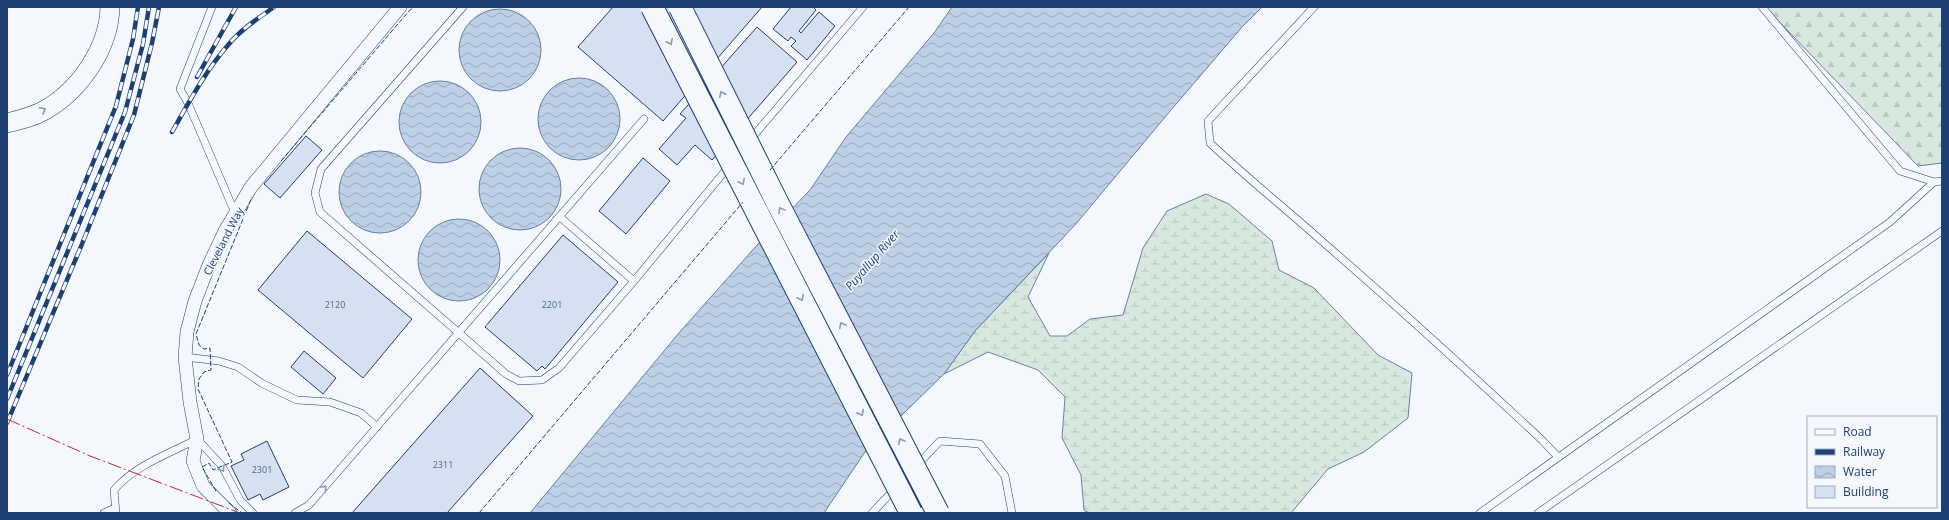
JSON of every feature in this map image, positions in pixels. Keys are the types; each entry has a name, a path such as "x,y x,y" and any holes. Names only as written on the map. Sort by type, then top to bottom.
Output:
{"highway":[{"path":"652,7 911,513"},
{"path":"680,7 777,202 938,513"}],"main road":[{"path":"7,123 29,117 45,110 64,97 78,82 90,67 99,49 106,31 110,7"}],"street":[{"name":"Cleveland Way","path":"230,513 203,486 193,461 197,439 190,402 185,357 187,332 195,301 209,265 235,214 251,187 400,7"}],"lane":[{"path":"212,7 180,89 188,103 235,214"},
{"path":"463,7 321,169 315,193 320,212 506,374 519,381 542,380 559,368 634,281 739,153"},
{"path":"744,147 862,7"},
{"path":"1314,7 1208,121 1210,144 1431,338 1542,440 1558,458"},
{"path":"1762,7 1900,171 1934,182"},
{"path":"295,513 309,505 644,119"},
{"path":"1480,513 1890,222 1934,182 1942,180"},
{"path":"560,217 634,281"},
{"path":"1538,513 1942,231"},
{"path":"185,357 219,361 238,367 263,384 297,400 330,402 361,413 377,427"},
{"path":"104,513 116,510 114,490 122,480 132,473 197,439 222,466 240,500 252,513"},
{"path":"872,513 940,441 980,444 1006,476 1012,513"}],"green space":[{"path":"1765,7 1942,7 1942,163 1918,166"},
{"path":"1206,194 1229,204 1272,241 1279,270 1314,288 1378,355 1412,373 1408,418 1364,452 1328,469 1291,513 1089,513 1084,510 1081,475 1062,438 1065,397 1038,370 988,352 944,374 975,331 1049,253 1028,297 1050,336 1067,336 1090,319 1123,315 1143,248 1167,211"}],"water":[{"name":"Puyallup River","path":"952,7 1262,7 1243,26 1075,225 975,331 944,374 867,449 824,513 530,513 678,334 758,244 810,190 846,137 934,33"},
{"path":"500,9 516,12 529,21 538,34 541,50 538,66 529,79 516,88 500,91 484,88 471,79 462,66 459,50 462,34 471,21 484,12"},
{"path":"579,78 595,81 608,90 617,103 620,119 617,135 608,148 595,157 579,160 563,157 550,148 541,135 538,119 541,103 550,90 563,81"},
{"path":"440,81 456,84 469,93 478,106 481,122 478,138 469,151 456,160 440,163 424,160 411,151 402,138 399,122 402,106 411,93 424,84"},
{"path":"520,148 536,151 549,160 558,173 561,189 558,205 549,218 536,227 520,230 504,227 491,218 482,205 479,189 482,173 491,160 504,151"},
{"path":"380,151 396,154 409,163 418,176 421,192 418,208 409,221 396,230 380,233 364,230 351,221 342,208 339,192 342,176 351,163 364,154"},
{"path":"459,219 475,222 488,231 497,244 500,260 497,276 488,289 475,298 459,301 443,298 430,289 421,276 418,260 421,244 430,231 443,222"}],"building":[{"path":"613,7 762,7 663,121 578,47"},
{"path":"791,7 813,7 816,10 799,31 801,33 819,12 835,26 807,60 791,46 796,41 791,37 788,41 773,29"},
{"path":"757,27 797,62 712,160 695,145 677,165 659,149 686,118 680,114"},
{"path":"306,136 322,150 280,198 264,184"},
{"path":"643,158 670,181 626,234 599,211"},
{"path":"307,231 412,319 363,378 258,290"},
{"path":"563,235 618,282 545,369 542,366 537,371 485,327"},
{"path":"304,351 336,378 323,394 291,367"},
{"path":"480,368 533,416 447,513 352,513"},
{"path":"267,441 289,487 263,500 260,494 248,500 231,466 244,460 241,454"}],"railway":[{"path":"7,375 116,106 133,39 138,7"},
{"path":"7,399 125,112 143,44 149,7"},
{"path":"7,423 134,115 152,43 159,7"},
{"path":"197,77 236,7"},
{"path":"172,132 198,86 221,54 239,33 274,7"}],"fence":[{"path":"281,161 414,7"},
{"path":"770,170 909,7"},
{"path":"216,491 202,467 209,463 213,470 232,462 198,389 199,379 204,372 211,370 210,348 204,349 199,345 196,334 252,197"},
{"path":"479,513 743,202"},
{"path":"229,503 242,513"}],"power":[{"path":"7,419 90,456 240,513"}]}
